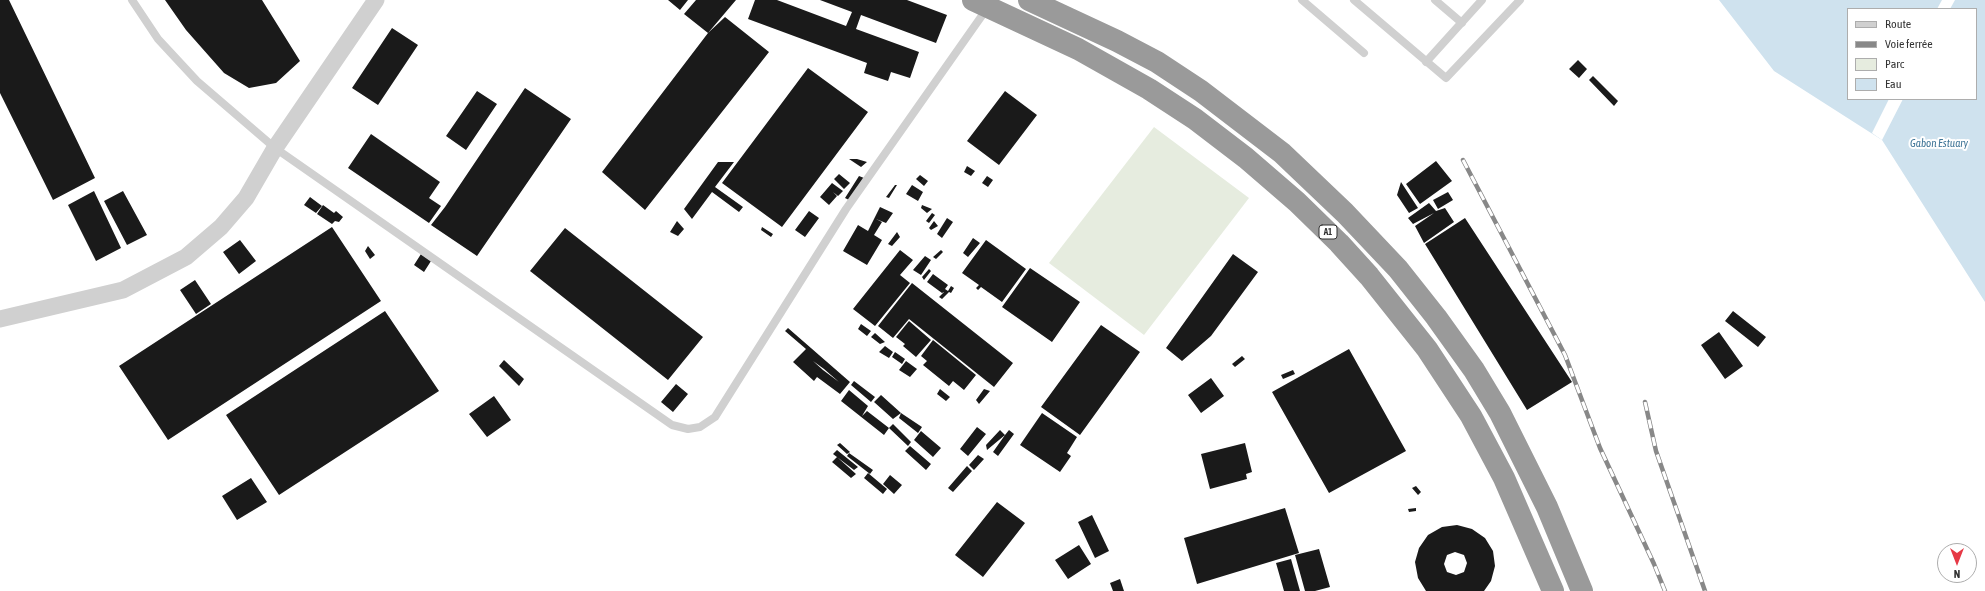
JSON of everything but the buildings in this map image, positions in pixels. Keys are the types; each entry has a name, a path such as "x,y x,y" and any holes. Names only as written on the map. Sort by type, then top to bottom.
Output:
{"highway":[{"name":"A1","path":"1030,0 1117,41 1157,62 1201,90 1282,153 1345,213 1398,269 1457,347 1500,413 1547,507 1582,591"},
{"name":"A1","path":"984,2 1078,49 1156,93 1195,119 1246,158 1297,202 1339,243 1369,276 1428,349 1471,416 1504,478 1553,591"}],"street":[{"path":"0,319 123,290 186,257 221,227 246,198 275,148 376,0"}],"lane":[{"path":"132,0 158,39 197,81 275,148 672,425 688,429 700,427 715,417 846,209 984,2"},
{"path":"1302,0 1364,53"},
{"path":"1354,0 1446,78 1520,0"},
{"path":"1435,0 1462,23"},
{"path":"1426,62 1482,0"}],"green space":[{"path":"1154,127 1249,198 1144,335 1049,263"}],"water":[{"name":"Gabon Estuary","path":"1719,0 1985,0 1985,302 1882,140 1774,71"}],"pier":[{"path":"1942,0 1955,0 1951,8 1938,8"},
{"path":"1888,100 1902,100 1882,140 1872,133"}],"railway":[{"path":"1463,160 1565,355 1600,448 1665,591"},
{"path":"1645,402 1656,451 1705,591"}]}
